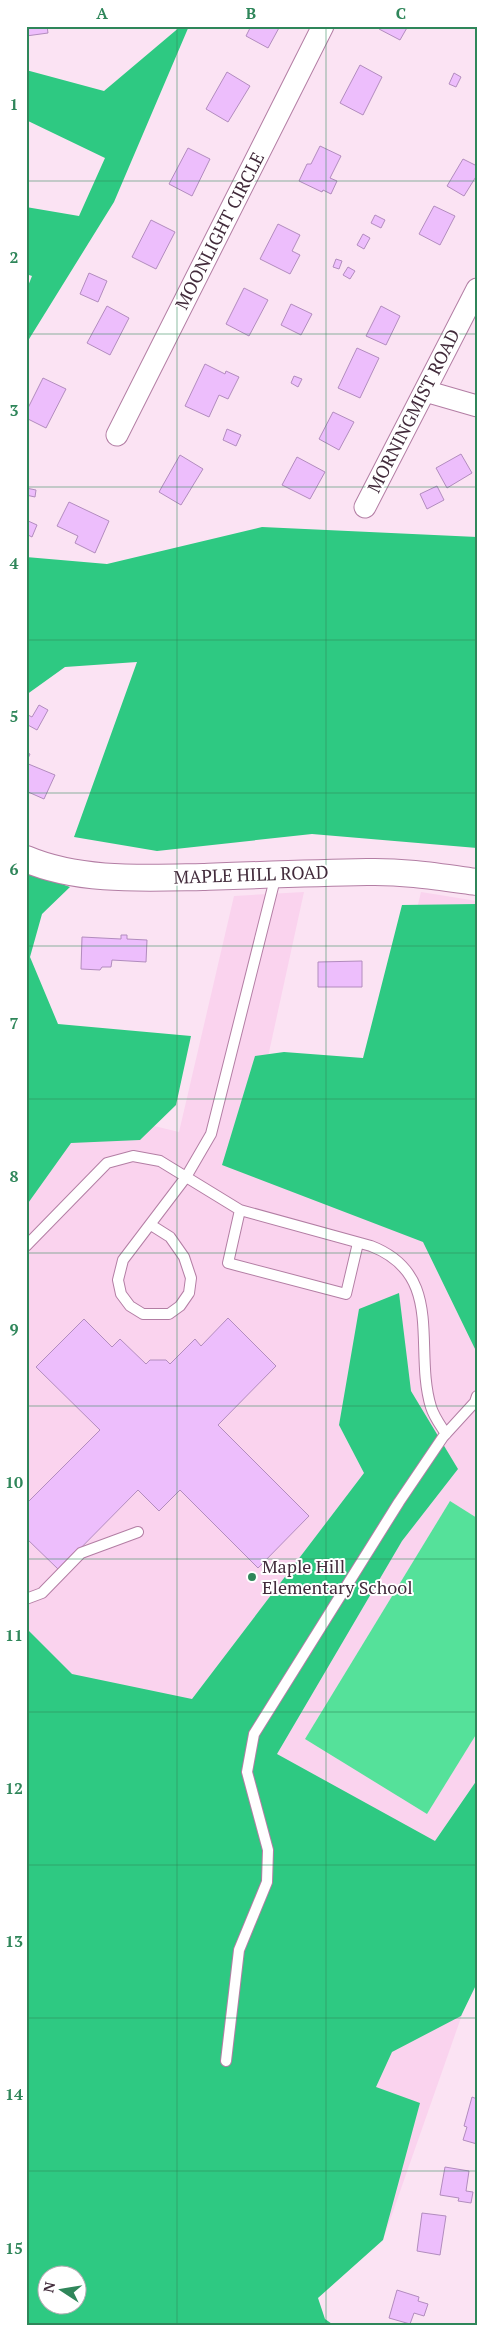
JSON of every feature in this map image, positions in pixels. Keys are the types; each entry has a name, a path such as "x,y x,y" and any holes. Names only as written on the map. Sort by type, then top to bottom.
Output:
{"street":[{"name":"MOONLIGHT CIRCLE","path":"117,436 323,26"},
{"name":"MORNINGMIST ROAD","path":"365,507 477,289"},
{"path":"425,391 477,406"},
{"name":"MAPLE HILL ROAD","path":"26,858 43,866 93,875 142,878 369,872 427,875 477,882"}],"lane":[{"path":"151,1225 170,1237 184,1257 191,1278 189,1293 180,1306 169,1314 143,1314 130,1306 121,1294 118,1280 123,1260 186,1177 211,1134 276,875"},
{"path":"26,1246 107,1163 133,1156 160,1161 240,1210 388,1253 411,1276 423,1313 424,1367 431,1408 446,1434"},
{"path":"240,1210 228,1263 346,1294 358,1243"},
{"path":"226,2061 239,1950 267,1882 268,1850 247,1772 254,1734 399,1502 446,1434 475,1402 477,1396"},
{"path":"26,1599 42,1593 81,1553 138,1532"}],"shaded area":[{"name":"Maple Hill Elementary School","path":"304,892 247,1153 351,1182 421,892 477,901 477,1972 383,2240 88,2311 88,2264 38,2264 38,2314 76,2314 26,2326 26,1095 179,1132 234,896"}],"green space":[{"path":"181,26 189,26 114,202 26,344 26,291 32,276 26,274 26,207 79,216 105,158 26,120 26,70 104,91"},
{"path":"262,527 477,537 477,848 312,834 157,851 74,837 137,662 65,667 26,695 26,557 107,564"},
{"path":"26,871 70,887 42,914 30,957 58,1024 191,1036 176,1105 140,1140 71,1143 26,1206"},
{"path":"477,904 477,1353 423,1242 222,1165 255,1056 284,1052 363,1058 402,905"},
{"path":"399,1293 411,1391 458,1469 402,1541 277,1754 435,1841 477,1780 477,1983 461,2016 392,2052 376,2087 420,2103 383,2240 318,2298 325,2319 335,2326 26,2326 26,1628 72,1674 192,1699 364,1473 339,1425 359,1309"},
{"path":"450,1501 477,1518 477,1733 427,1814 305,1739"}],"building":[{"path":"26,26 47,26 48,33 26,36"},
{"path":"251,26 280,26 268,48 246,36"},
{"path":"380,26 408,26 400,40 379,29"},
{"path":"360,65 382,77 363,115 340,103"},
{"path":"227,72 250,86 228,122 206,109"},
{"path":"454,73 461,77 456,87 449,84"},
{"path":"320,146 341,156 330,178 337,181 331,194 323,190 322,192 299,181 307,164 311,164"},
{"path":"188,148 210,159 192,196 169,184"},
{"path":"463,159 477,166 477,175 464,196 447,186"},
{"path":"434,206 455,216 440,245 419,234"},
{"path":"375,215 385,220 381,228 371,223"},
{"path":"151,220 175,232 156,269 132,257"},
{"path":"278,224 300,235 292,251 300,255 290,274 260,259"},
{"path":"363,234 370,238 364,249 357,245"},
{"path":"336,259 342,261 339,269 333,267"},
{"path":"348,267 355,271 350,279 343,275"},
{"path":"89,273 107,281 98,302 80,294"},
{"path":"244,288 268,300 249,336 226,324"},
{"path":"291,304 312,314 301,335 281,325"},
{"path":"107,306 129,318 110,355 87,343"},
{"path":"381,306 400,316 386,345 366,336"},
{"path":"357,348 379,358 360,398 338,388"},
{"path":"205,364 225,374 226,371 239,377 228,399 219,395 209,417 185,406"},
{"path":"294,376 302,379 298,387 291,383"},
{"path":"43,378 66,389 46,428 26,418 26,412"},
{"path":"333,412 354,422 339,450 319,439"},
{"path":"227,429 241,435 236,446 223,440"},
{"path":"461,454 472,473 447,488 436,468"},
{"path":"180,455 203,469 181,505 159,492"},
{"path":"297,457 325,472 310,499 282,485"},
{"path":"437,486 444,500 427,509 420,494"},
{"path":"26,488 36,490 35,497 26,495"},
{"path":"69,502 109,521 95,553 75,543 78,536 57,526"},
{"path":"26,520 37,525 32,537 26,534"},
{"path":"39,705 48,710 37,730 26,724 26,714 32,717"},
{"path":"26,752 30,754 26,763"},
{"path":"26,763 55,775 44,799 26,791"},
{"path":"121,935 127,935 127,939 147,940 146,962 112,960 111,967 102,967 100,970 81,969 82,937 121,939"},
{"path":"362,961 362,987 318,987 318,962"},
{"path":"228,1318 276,1366 218,1425 309,1516 258,1568 180,1490 159,1511 138,1490 59,1570 26,1538 26,1504 100,1430 36,1367 84,1319 112,1347 120,1339 146,1364 150,1360 166,1360 170,1364 195,1339 201,1346"},
{"path":"472,2097 477,2099 477,2144 463,2140 467,2127 464,2126"},
{"path":"445,2167 469,2171 466,2191 473,2192 471,2203 458,2201 459,2198 440,2195"},
{"path":"422,2213 446,2216 440,2255 417,2251"},
{"path":"397,2290 419,2297 418,2301 428,2304 424,2316 414,2313 410,2324 389,2318"}],"place":[{"name":"Maple Hill Elementary School","path":"252,1577"}]}
